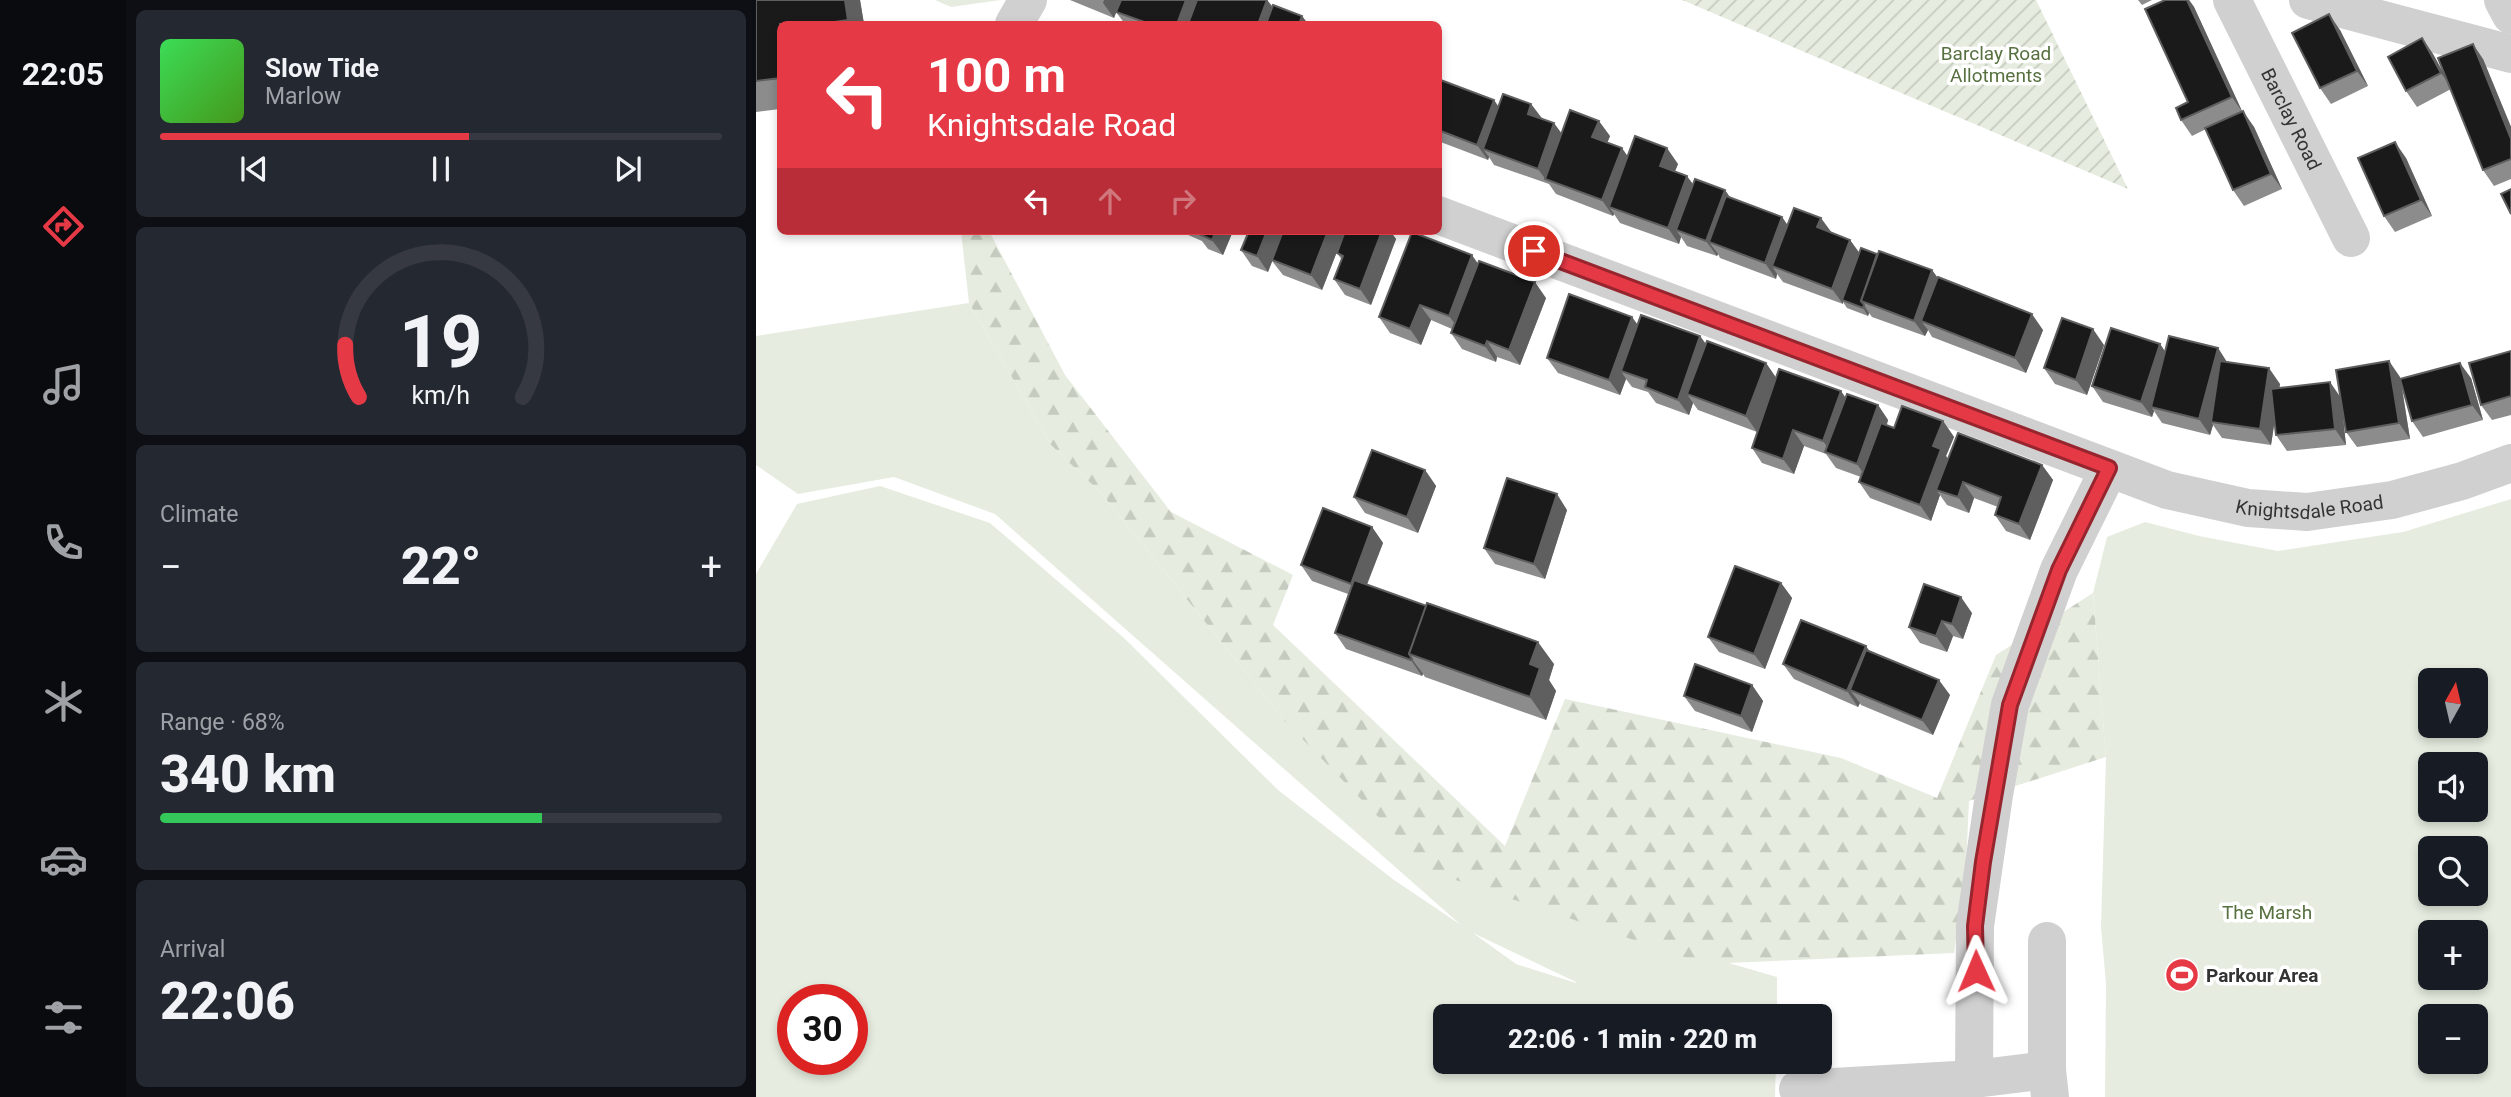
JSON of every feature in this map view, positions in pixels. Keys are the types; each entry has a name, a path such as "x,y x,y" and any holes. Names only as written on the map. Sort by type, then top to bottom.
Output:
{"street":[{"path":"1016,21 1028,0"},
{"name":"Barclay Road","path":"2232,0 2351,237"},
{"path":"2308,0 2511,54"},
{"path":"2503,0 2511,15"},
{"name":"Knightsdale Road","path":"1442,217 2166,490 2248,508 2307,512 2392,500 2511,464"},
{"path":"1974,1079 1975,926 2010,705 2059,570 2109,468"},
{"path":"1798,1089 1974,1079 2049,1084 2047,940"}],"green space":[{"path":"935,0 1001,0 951,7"},
{"name":"Barclay Road Allotments","path":"1682,0 2036,0 2128,189"},
{"path":"961,235 991,235 1065,375 1171,512 1293,575 1273,625 1505,846 1565,699 1841,758 1937,798 1996,655 2093,593 2106,757 1969,801 1966,866 1954,953 1705,964 1432,872 1284,720 1102,494 1051,445 969,303"},
{"path":"969,303 1051,445 1102,494 1284,720 1543,909 1777,977 1777,1004 1433,1004 1433,1074 1776,1074 1775,1097 756,1097 756,574 797,504 880,486 990,523 1124,638 1278,790 1394,880 1461,925 995,514 894,477 798,494 756,465 756,336","holes":["1473,933 1576,982 1516,964"]},
{"name":"The Marsh","path":"2511,499 2511,1097 2105,1097 2106,984 2101,927 2106,757 2093,593 2107,537 2145,522 2199,536 2278,551 2403,532"}],"building":[{"path":"756,0 845,0 848,20 777,21 777,78 756,81"},
{"path":"1121,0 1186,0 1178,21 1142,21 1116,12"},
{"path":"1197,0 1267,0 1259,21 1189,21"},
{"path":"2165,0 2187,0 2232,97 2181,120 2176,108 2188,102 2145,9"},
{"path":"1273,5 1302,16 1300,21 1267,21"},
{"path":"2329,14 2357,71 2320,88 2292,33"},
{"path":"2422,38 2441,73 2406,91 2388,57"},
{"path":"2473,44 2511,139 2511,159 2483,170 2438,58"},
{"path":"1442,80 1494,100 1477,145 1442,132"},
{"path":"1503,94 1531,104 1528,114 1554,123 1538,169 1483,149"},
{"path":"1570,110 1599,121 1592,137 1622,148 1602,200 1545,179"},
{"path":"2243,111 2271,174 2233,190 2205,128"},
{"path":"1635,136 1667,148 1660,166 1687,176 1668,228 1609,207"},
{"path":"2395,142 2421,200 2384,216 2358,158"},
{"path":"1695,179 1725,190 1706,241 1676,230"},
{"path":"2511,189 2511,214 2501,194"},
{"path":"1726,196 1782,217 1765,263 1709,242"},
{"path":"1794,208 1821,218 1817,227 1850,240 1832,289 1772,266"},
{"path":"1201,235 1214,235 1212,240"},
{"path":"1247,235 1265,235 1257,256 1241,250"},
{"path":"1281,235 1326,235 1311,275 1272,260"},
{"path":"1344,235 1380,235 1360,289 1334,279 1343,256 1337,253"},
{"path":"1411,235 1420,235 1472,255 1449,316 1420,305 1410,329 1379,317"},
{"path":"1861,248 1877,254 1861,301 1863,308 1842,300"},
{"path":"1879,251 1932,270 1914,321 1861,301"},
{"path":"1479,261 1535,282 1509,350 1487,341 1485,346 1451,333"},
{"path":"1938,277 2032,314 2015,358 1921,321"},
{"path":"1569,294 1632,317 1609,380 1547,358"},
{"path":"1641,315 1700,336 1678,400 1645,387 1647,380 1621,371"},
{"path":"2062,318 2093,329 2076,380 2044,368"},
{"path":"2111,328 2160,344 2141,402 2092,386"},
{"path":"2169,336 2218,348 2199,419 2151,407"},
{"path":"1707,341 1766,363 1746,416 1687,394"},
{"path":"2511,351 2511,396 2481,405 2469,363"},
{"path":"2220,361 2269,368 2260,429 2211,422"},
{"path":"2389,361 2399,423 2346,432 2336,370"},
{"path":"2460,363 2472,405 2412,421 2400,379"},
{"path":"1779,369 1841,391 1823,441 1793,430 1783,459 1752,448"},
{"path":"2330,382 2335,429 2276,435 2271,389"},
{"path":"1847,394 1878,405 1857,464 1825,452"},
{"path":"1902,406 1943,421 1933,446 1941,449 1920,505 1859,482 1881,423 1894,428"},
{"path":"1958,433 2042,465 2019,524 1995,515 2001,497 1963,482 1958,497 1936,490"},
{"path":"1372,450 1425,470 1407,517 1354,497"},
{"path":"1507,478 1557,494 1534,564 1484,548"},
{"path":"1323,508 1372,527 1351,584 1301,565"},
{"path":"1735,566 1781,583 1754,654 1708,637"},
{"path":"1354,580 1427,606 1409,654 1411,660 1335,633"},
{"path":"1924,584 1961,597 1952,624 1942,621 1936,636 1909,627"},
{"path":"1427,603 1538,642 1530,664 1540,668 1530,697 1409,654"},
{"path":"1801,620 1866,646 1847,691 1783,664"},
{"path":"1866,650 1939,680 1922,720 1850,690"},
{"path":"1695,664 1752,685 1741,716 1684,696"}],"place":[{"name":"Parkour Area","path":"2182,975"}],"route":[{"path":"1534,251 2109,468 2059,570 2010,705 1983,862 1975,926 1976,971"}]}
